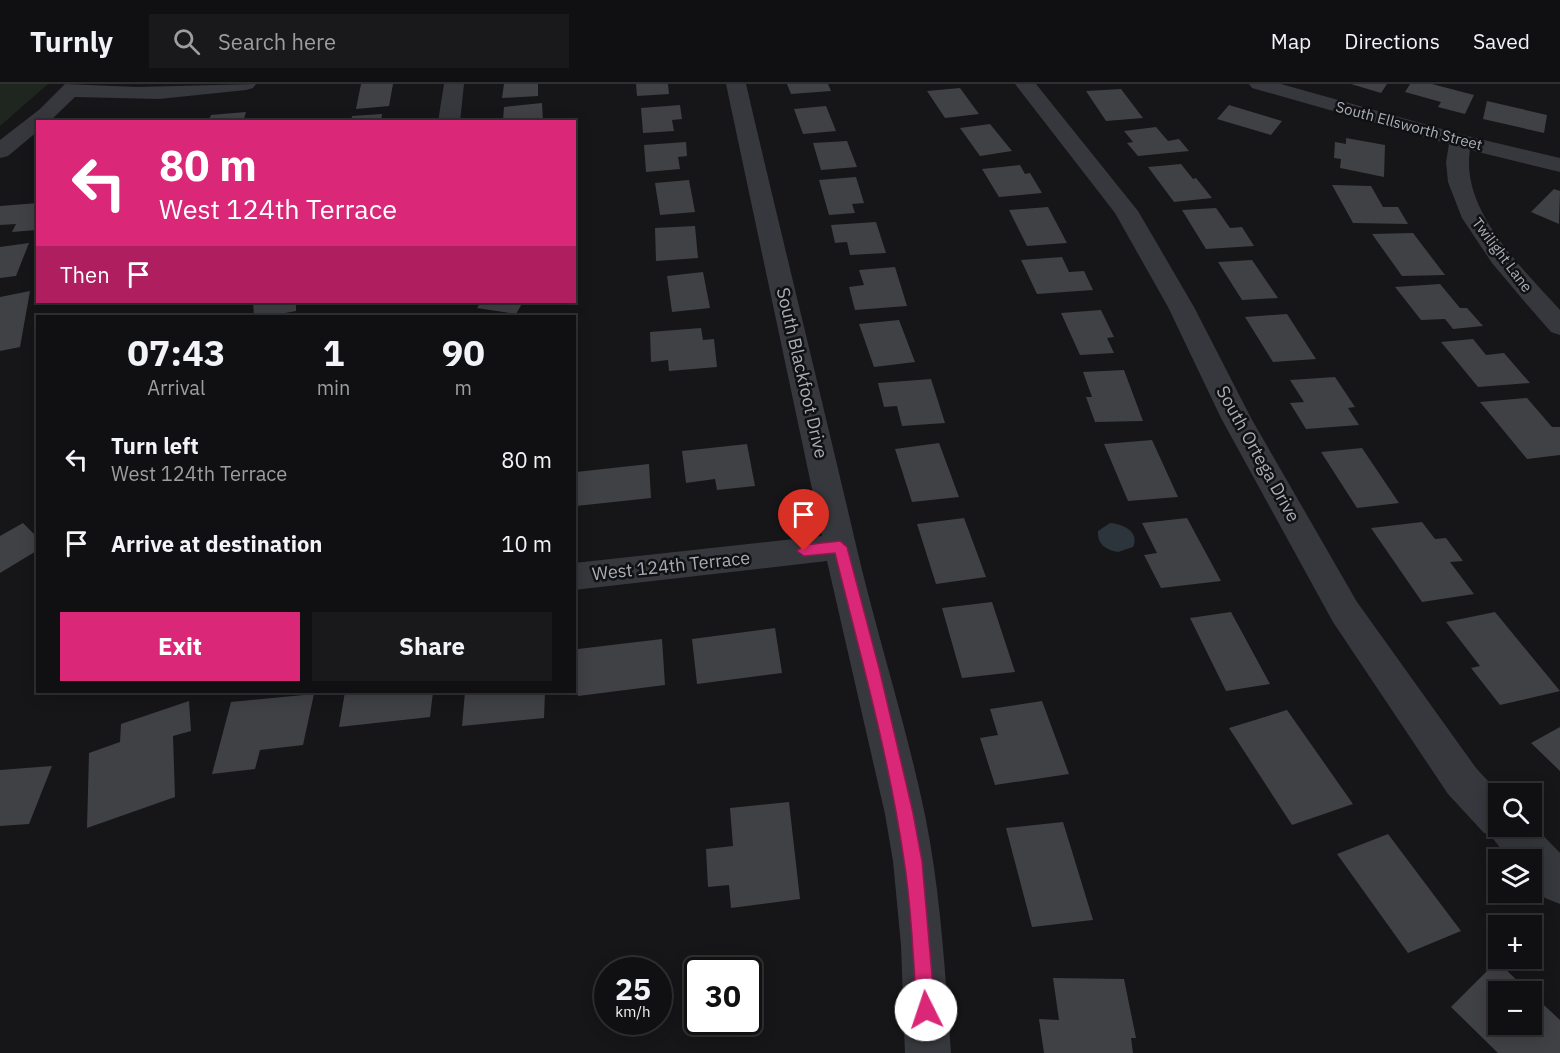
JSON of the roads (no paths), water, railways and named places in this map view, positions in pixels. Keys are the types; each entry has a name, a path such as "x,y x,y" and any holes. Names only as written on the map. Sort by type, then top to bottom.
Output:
{"street":[{"path":"0,151 74,87 149,94 207,91 246,84"},
{"path":"449,120 454,84"},
{"name":"South Blackfoot Drive","path":"736,84 798,362 819,445 840,547 871,668 913,861 922,945 928,1053"},
{"name":"South Ortega Drive","path":"1025,84 1126,211 1181,307 1236,418 1345,612 1462,781 1488,808"},
{"name":"South Ellsworth Street","path":"1259,84 1461,141 1560,165"},
{"name":"Twilight Lane","path":"1461,141 1456,158 1459,184 1470,212 1500,255 1560,326"},
{"name":"West 124th Terrace","path":"576,577 840,547"},
{"path":"1516,837 1560,883"}]}
